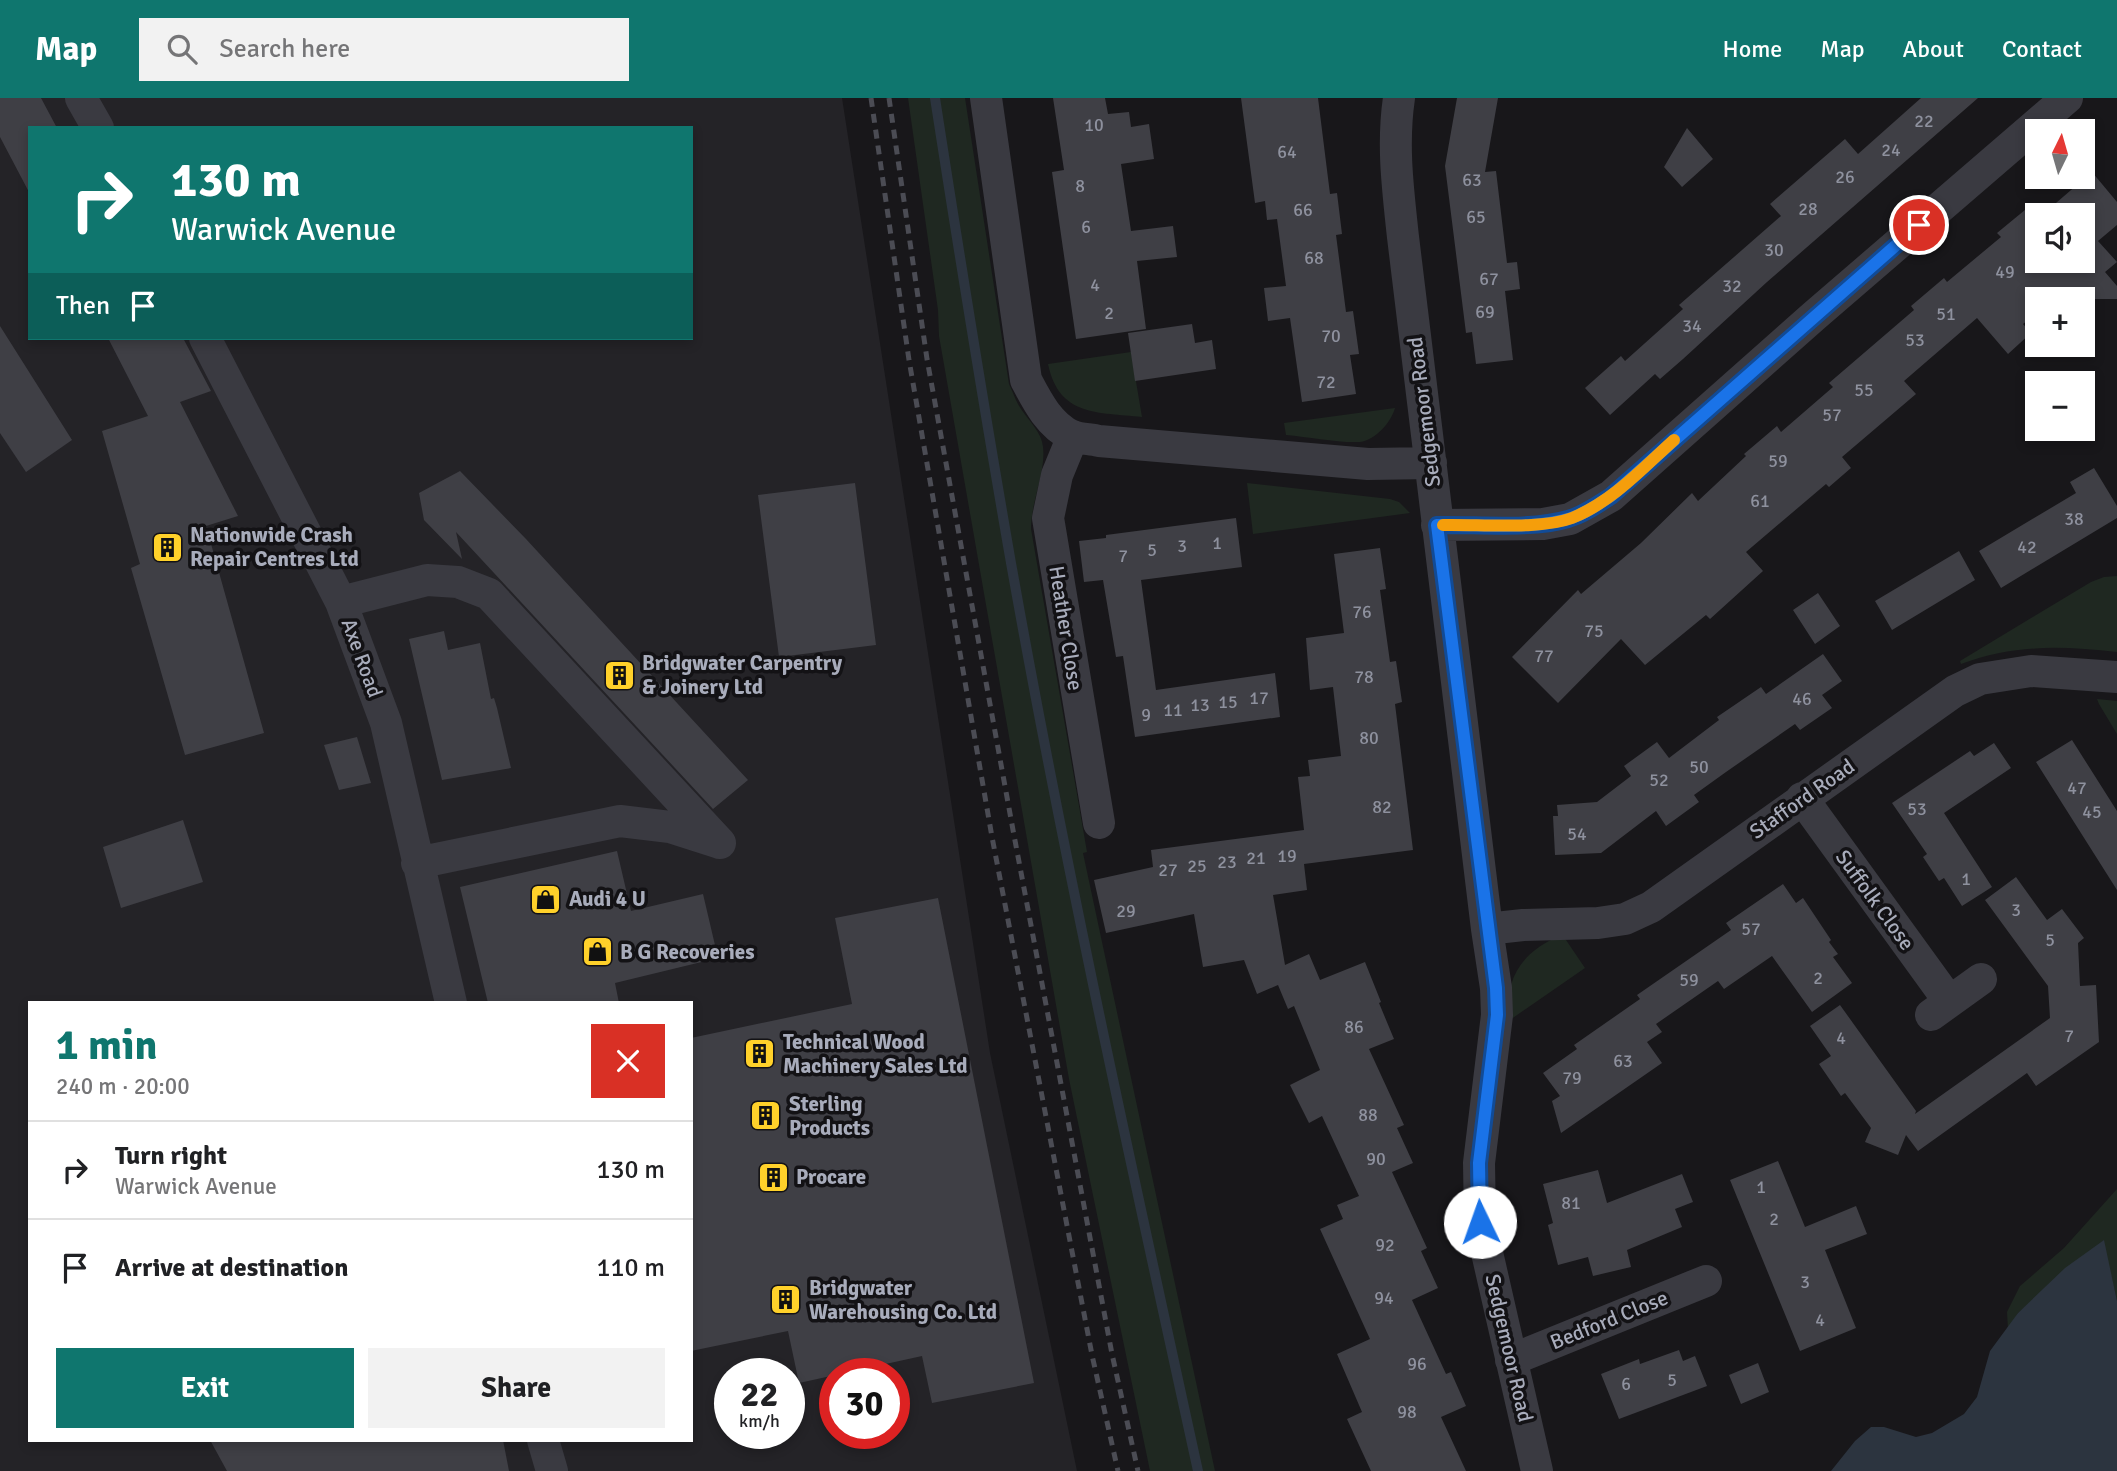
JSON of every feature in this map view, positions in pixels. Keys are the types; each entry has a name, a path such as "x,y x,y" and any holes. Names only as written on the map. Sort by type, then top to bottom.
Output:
{"street":[{"path":"81,98 97,126"},
{"path":"986,98 1026,380 1039,406 1055,425 1073,436 1099,441 1368,464 1431,463"},
{"name":"Sedgemoor Road","path":"1399,98 1395,123 1395,159 1437,525 1496,988 1497,1015 1479,1163 1480,1222 1537,1471"},
{"path":"1437,525 1543,524 1570,519 1611,496 1814,316 2067,98"},
{"name":"Axe Road","path":"206,340 341,601 386,723 416,863 450,1001"},
{"name":"Heather Close","path":"1073,436 1057,475 1048,519 1099,823"},
{"path":"341,601 427,580 458,582 489,594 720,843 670,827 620,821 416,863"},
{"name":"Stafford Road","path":"1487,929 1598,923 1625,919 1651,907 1955,691 1980,680 2031,671 2117,677"},
{"name":"Suffolk Close","path":"1802,799 1940,1008 1980,979"},
{"name":"Bedford Close","path":"1511,1360 1706,1281"},
{"path":"544,1442 552,1471"}],"shaded area":[{"path":"0,98 842,98 990,1053 1077,1471 0,1471"},
{"path":"908,98 965,98 1009,384 1019,406 1042,442 1042,466 1031,529 1087,852 1083,853 1215,1471 1150,1471 1069,1079 939,336 938,310"},
{"path":"1131,352 1142,417 1096,412 1071,403 1053,381 1048,364"},
{"path":"1395,408 1382,430 1366,441 1342,442 1286,435 1284,423"},
{"path":"1247,483 1390,499 1399,502 1410,513 1253,534"},
{"path":"2117,576 2117,652 2038,648 2000,653 1961,664 1960,661 2091,582"},
{"path":"2097,699 2117,701 2117,734 2099,704"},
{"path":"1553,939 1566,940 1585,968 1507,1022 1511,984 1516,973 1530,954"},
{"path":"2117,1189 2117,1301 2103,1241 2018,1313 2008,1330 2007,1312 2020,1286 2064,1248"}],"water":[{"path":"2104,1240 2117,1301 2117,1471 1831,1471 1855,1441 1871,1427 1884,1427 1916,1437 1932,1433 1964,1414 1977,1397 1990,1351 2018,1313 2065,1268"}],"building":[{"path":"0,98 41,98 56,126 28,126 28,190 0,137"},
{"path":"1053,98 1105,98 1108,114 1129,112 1131,127 1149,124 1154,159 1121,164 1131,231 1173,226 1177,257 1137,261 1146,329 1076,339 1052,172 1064,170"},
{"path":"1241,98 1318,98 1330,194 1337,193 1342,234 1336,235 1346,312 1353,311 1359,354 1350,355 1356,394 1302,402 1290,318 1268,321 1264,288 1286,286 1277,219 1267,220 1265,201 1255,203"},
{"path":"1457,98 1498,98 1485,172 1496,171 1507,263 1517,262 1520,289 1505,291 1513,360 1476,364 1472,332 1466,333 1445,166"},
{"path":"1921,98 1978,98 1660,379 1655,374 1610,415 1585,388 1621,356 1625,361 1683,309 1679,305 1781,216 1770,204 1845,139 1858,154"},
{"path":"1687,128 1713,159 1682,187 1664,167"},
{"path":"2095,176 2117,202 2117,225 2098,241 2117,262 2105,272 2117,286 2117,299 2095,299 2095,287 2025,287 2025,338 2008,354 1977,318 1904,381 1916,394 1842,457 1851,468 1829,487 1826,484 1746,552 1763,571 1710,619 1706,615 1645,665 1621,639 1558,703 1512,657 1578,590 1581,594 1641,543 1692,493 1698,501 1746,456 1744,454 1777,426 1781,432 1833,387 1829,383 1914,310 1911,306 1944,278 1947,282 2001,237 1997,233 2025,210 2025,273 2095,273 2095,203 2056,203 2072,189 2095,189"},
{"path":"1192,324 1195,343 1212,340 1216,369 1135,381 1128,333"},
{"path":"0,326 72,440 26,472 0,433"},
{"name":"Nationwide Crash Repair Centres Ltd","path":"109,340 184,340 211,391 180,402 238,516 206,526 264,733 185,755 131,568 140,564 102,431 148,416"},
{"path":"2094,468 2117,506 2117,518 2001,588 1979,551 2076,493 2070,482"},
{"name":"Bridgwater Carpentry & Joinery Ltd","path":"460,471 748,780 713,809 456,532 462,559 424,520 419,493"},
{"path":"855,483 876,645 779,657 758,495"},
{"path":"1236,518 1242,567 1141,580 1156,690 1275,673 1280,717 1135,737 1123,656 1116,657 1103,580 1084,582 1079,541"},
{"path":"1380,548 1386,589 1380,590 1390,662 1396,661 1402,702 1395,704 1413,850 1304,864 1307,890 1273,895 1285,965 1309,954 1320,980 1365,962 1394,1039 1369,1049 1404,1125 1397,1128 1413,1163 1392,1172 1427,1248 1421,1251 1438,1288 1412,1300 1446,1374 1451,1372 1466,1406 1441,1417 1466,1471 1371,1471 1347,1419 1362,1412 1337,1354 1370,1339 1320,1229 1343,1219 1337,1205 1359,1196 1322,1116 1309,1123 1290,1085 1320,1070 1294,1006 1288,1009 1278,985 1257,994 1244,960 1203,967 1194,914 1106,933 1094,880 1153,867 1151,850 1304,830 1298,777 1310,776 1308,760 1341,756 1333,687 1310,690 1306,638 1344,633 1334,554"},
{"path":"1959,551 1975,580 1892,630 1875,601"},
{"path":"1818,593 1840,626 1815,644 1793,610"},
{"path":"444,631 448,650 480,643 491,699 494,698 497,708 511,768 442,780 409,639"},
{"path":"1823,654 1842,681 1822,695 1832,708 1800,730 1795,724 1726,772 1694,795 1699,802 1666,826 1656,811 1601,853 1555,855 1553,816 1558,816 1557,805 1597,802 1631,776 1624,766 1657,742 1669,758 1719,720 1717,717 1761,687 1766,694"},
{"path":"357,737 371,783 339,790 324,745"},
{"path":"2072,740 2117,811 2117,890 2036,762"},
{"path":"1994,743 2011,768 1944,813 1992,887 1962,906 1944,878 1939,881 1923,857 1927,854 1892,803 1970,751 1974,756"},
{"path":"183,820 203,882 121,908 103,847"},
{"path":"617,851 631,911 703,894 718,958 615,983 619,1001 488,1001 460,887"},
{"path":"2016,877 2047,920 2062,909 2084,938 2078,943 2080,986 2096,985 2099,1042 2036,1086 2027,1073 1918,1151 1906,1135 1898,1155 1865,1142 1871,1128 1845,1093 1841,1096 1819,1064 1831,1056 1810,1026 1840,1005 1916,1111 1915,1114 2050,1018 2048,986 1985,900"},
{"path":"1783,884 1796,903 1803,898 1831,940 1829,942 1838,954 1833,957 1852,983 1812,1012 1772,956 1724,989 1718,981 1656,1024 1662,1032 1647,1042 1662,1063 1561,1133 1552,1101 1560,1096 1543,1073 1577,1049 1574,1045 1640,999 1637,995 1731,930 1726,923"},
{"path":"938,898 1034,1383 932,1403 922,1356 910,1359 819,1358 819,1379 805,1382 805,1358 794,1358 788,1331 693,1351 693,1038 852,1004 835,918"},
{"path":"1778,1161 1805,1227 1856,1206 1867,1234 1825,1250 1856,1328 1800,1351 1730,1180"},
{"path":"1598,1170 1607,1203 1682,1174 1693,1202 1675,1209 1682,1227 1627,1250 1631,1267 1593,1276 1588,1257 1558,1265 1548,1225 1553,1223 1543,1184"},
{"path":"1679,1350 1683,1361 1695,1356 1707,1386 1619,1419 1601,1374 1639,1359 1640,1364"},
{"path":"1758,1363 1769,1392 1741,1404 1729,1375"},
{"path":"211,1442 503,1442 509,1471 227,1471"}],"waterway":[{"path":"935,98 991,447 1032,677 1100,1018 1198,1471"}],"railway":[{"path":"871,98 909,360 992,837 1092,1355 1118,1471"},
{"path":"889,98 927,359 1112,1354 1138,1471"}],"slow traffic":[{"path":"1443,525 1543,524 1570,519 1611,496 1674,440"}],"place":[{"name":"Nationwide Crash Repair Centres Ltd","path":"167,547"},
{"name":"Bridgwater Carpentry & Joinery Ltd","path":"619,675"},
{"name":"Audi 4 U","path":"546,899"},
{"name":"B G Recoveries","path":"597,952"},
{"name":"Technical Wood Machinery Sales Ltd","path":"760,1054"},
{"name":"Sterling Products","path":"766,1116"},
{"name":"Procare","path":"773,1177"},
{"name":"Bridgwater Warehousing Co. Ltd","path":"786,1300"}],"route":[{"path":"1480,1222 1479,1163 1497,1015 1496,988 1437,525 1543,524 1570,519 1592,509 1611,496 1919,225"}]}
